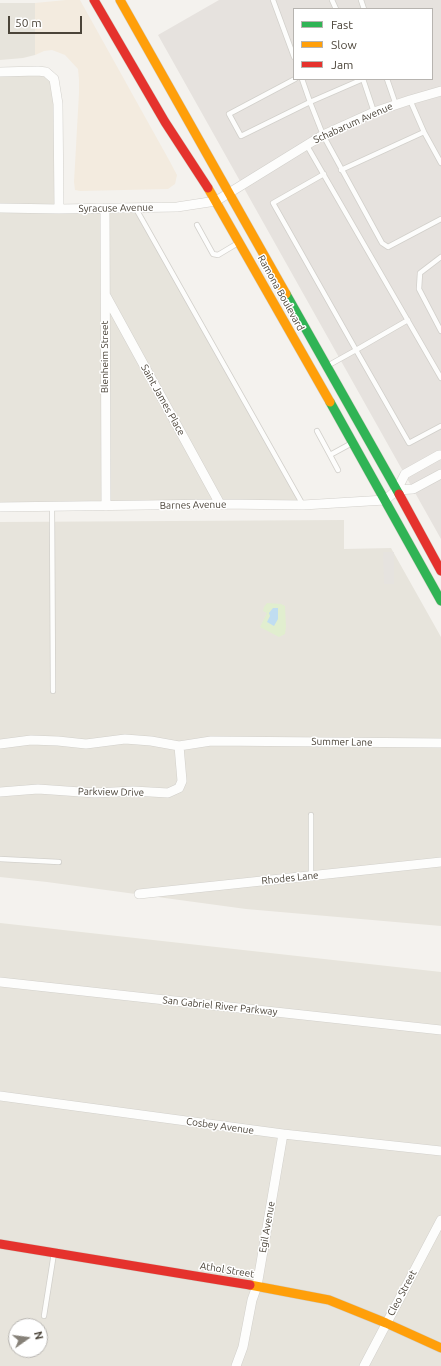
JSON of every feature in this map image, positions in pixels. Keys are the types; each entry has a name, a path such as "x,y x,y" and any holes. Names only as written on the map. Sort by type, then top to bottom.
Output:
{"main road":[{"name":"Ramona Boulevard","path":"94,0 166,122 240,242 386,500 441,601"},
{"name":"Ramona Boulevard","path":"120,0 397,490 441,571"},
{"name":"Athol Street","path":"0,1244 257,1286 329,1300 386,1323 441,1348"}],"street":[{"path":"0,72 46,72 54,79 58,104 59,209"},
{"name":"Schabarum Avenue","path":"229,192 322,135 374,112 441,91"},
{"name":"Syracuse Avenue","path":"0,208 59,209 177,207 216,201 229,192"},
{"name":"Blenheim Street","path":"105,208 106,506"},
{"name":"Saint James Place","path":"105,295 220,504"},
{"path":"386,500 397,490 405,474 441,455"},
{"path":"397,490 413,489 441,474"},
{"name":"Barnes Avenue","path":"0,507 220,504 303,506 386,500"},
{"path":"0,744 31,740 86,744 125,739 151,741 179,746"},
{"name":"Summer Lane","path":"179,746 211,741 441,743"},
{"name":"Parkview Drive","path":"0,792 38,788 95,793 133,791 168,793 179,788 182,781 179,746"},
{"name":"Rhodes Lane","path":"139,894 441,862"},
{"name":"San Gabriel River Parkway","path":"0,982 441,1030"},
{"name":"Cosbey Avenue","path":"0,1096 283,1134 441,1151"},
{"name":"Egil Avenue","path":"236,1366 243,1347 252,1300 257,1286 283,1134"},
{"name":"Cleo Street","path":"364,1366 441,1220"}],"lane":[{"path":"273,0 293,54"},
{"path":"293,80 229,114 241,136 310,102 361,80"},
{"path":"302,80 322,135 382,243 388,247 441,219"},
{"path":"363,80 374,112"},
{"path":"387,80 396,104"},
{"path":"410,100 424,132 441,163"},
{"path":"341,170 424,132"},
{"path":"306,144 441,378"},
{"path":"324,174 273,203 409,444 441,426"},
{"path":"135,207 303,506"},
{"path":"197,225 214,254 218,255 240,242"},
{"path":"441,257 420,273 419,289 441,331"},
{"path":"327,366 408,320"},
{"path":"317,431 338,470"},
{"path":"330,455 353,442"},
{"path":"52,507 53,691"},
{"path":"311,815 311,876"},
{"path":"0,859 59,862"},
{"path":"44,1316 54,1253"}],"shaded area":[{"path":"80,0 169,160 177,175 175,184 168,189 75,190 74,182 79,93 78,69 65,55 52,50 44,51 35,55 35,3"},
{"path":"219,0 441,0 441,539 158,35"},
{"path":"0,3 35,3 35,55 23,58 0,60"},
{"path":"38,71 54,79 59,209 135,207 303,505 0,507 0,72"},
{"path":"344,520 344,549 391,548 441,637 441,926 246,909 0,877 0,522"},
{"path":"383,552 394,552 394,584 384,584"},
{"path":"0,923 441,972 441,1366 0,1366"}],"green space":[{"path":"267,603 281,604 285,606 285,634 279,637 260,627 267,613 263,611"}],"water":[{"path":"273,608 278,608 278,619 274,626 267,622 270,616 269,613"}],"traffic: fast":[{"path":"286,294 399,494"},
{"path":"330,402 441,601"}],"traffic: slow":[{"path":"120,0 286,294"},
{"path":"208,188 330,402"},
{"path":"250,1285 329,1300 386,1323 441,1348"}],"traffic: jam":[{"path":"94,0 165,122 208,188"},
{"path":"399,494 441,571"},
{"path":"0,1244 250,1285"}]}
